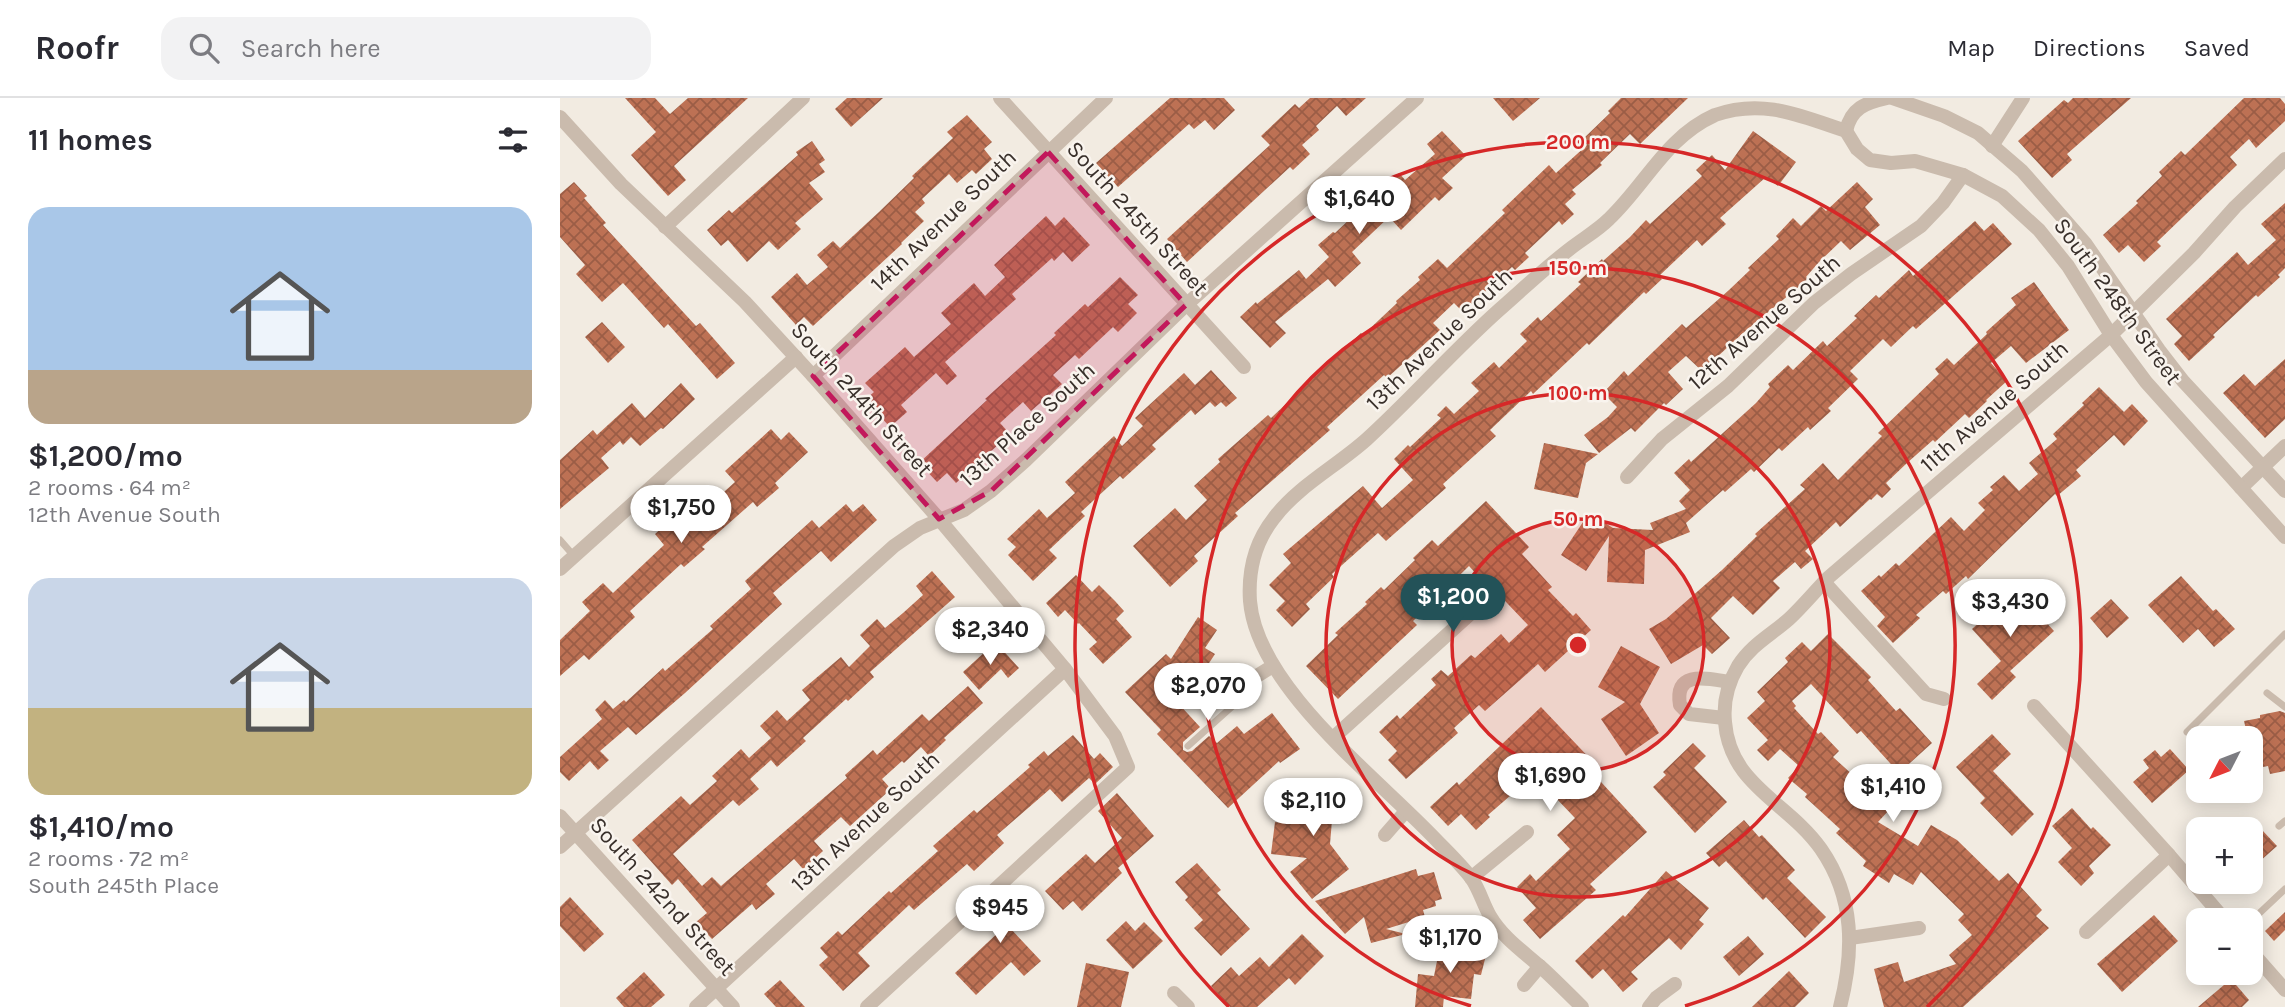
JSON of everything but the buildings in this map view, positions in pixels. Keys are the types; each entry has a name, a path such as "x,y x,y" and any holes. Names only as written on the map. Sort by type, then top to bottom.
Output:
{"street":[{"path":"665,227 803,98"},
{"name":"South 245th Street","path":"1000,98 1244,368"},
{"name":"14th Avenue South","path":"813,376 1106,98"},
{"name":"13th Place South","path":"560,846 894,545 920,528 964,510 991,491 1186,305 1417,98"},
{"path":"1773,102 1846,131 1849,117 1868,102 1886,98"},
{"name":"South 248th Street","path":"1892,98 1944,116 1978,133 2022,172 2085,243 2183,381 2285,491"},
{"path":"1992,146 2023,98"},
{"name":"13th Avenue South","path":"1582,1007 1540,966 1514,946 1490,916 1471,878 1438,841 1333,738 1292,692 1273,666 1257,633 1250,601 1253,558 1266,528 1291,499 1368,438 1497,312 1571,248 1606,222 1636,192 1653,165 1682,138 1715,115 1740,107 1773,102"},
{"name":"South 244th Street","path":"560,117 621,184 745,302 939,519 1065,669 1115,736 1128,767 867,1007"},
{"name":"South 248th Street","path":"1846,131 1857,149 1870,160 1891,163 1914,161 1963,174 2002,196 2039,230 2068,267 2111,335 2146,382 2285,537"},
{"name":"11th Avenue South","path":"1728,689 1740,663 1753,648 1788,620 1824,582 2111,335 2285,159"},
{"name":"12th Avenue South","path":"1627,477 1662,439 1728,386 1814,303 1851,274 1922,226 1943,203 1963,174"},
{"path":"560,569 796,357"},
{"path":"2241,488 2285,446"},
{"path":"1824,582 1926,694 1944,699"},
{"path":"1333,738 1470,614"},
{"path":"1252,679 1273,666"},
{"name":"13th Avenue South","path":"696,1007 1065,669"},
{"path":"1724,718 1689,715 1680,705 1683,685 1694,678 1728,689 1724,718 1728,742 1740,770 1752,784 1807,832 1822,851 1839,883 1850,931 1848,968 1840,1007"},
{"path":"2034,706 2215,908"},
{"path":"1385,835 1406,811"},
{"name":"South 242nd Street","path":"560,816 733,1007"},
{"path":"1471,878 1527,832"},
{"path":"2086,932 2169,855"},
{"path":"1850,931 1920,928"},
{"path":"2263,965 2285,990"},
{"path":"1524,985 1540,966"},
{"path":"1649,1007 1656,998 1675,985"},
{"path":"1174,993 1188,1007"}],"lane":[{"path":"560,540 575,556"},
{"path":"2193,726 2285,634"},
{"path":"1188,746 1236,703 1252,679"},
{"path":"2267,693 2285,706"},
{"path":"2263,910 2285,889"}],"highlighted area":[{"path":"1048,152 1186,305 991,491 939,519 813,376"}]}
